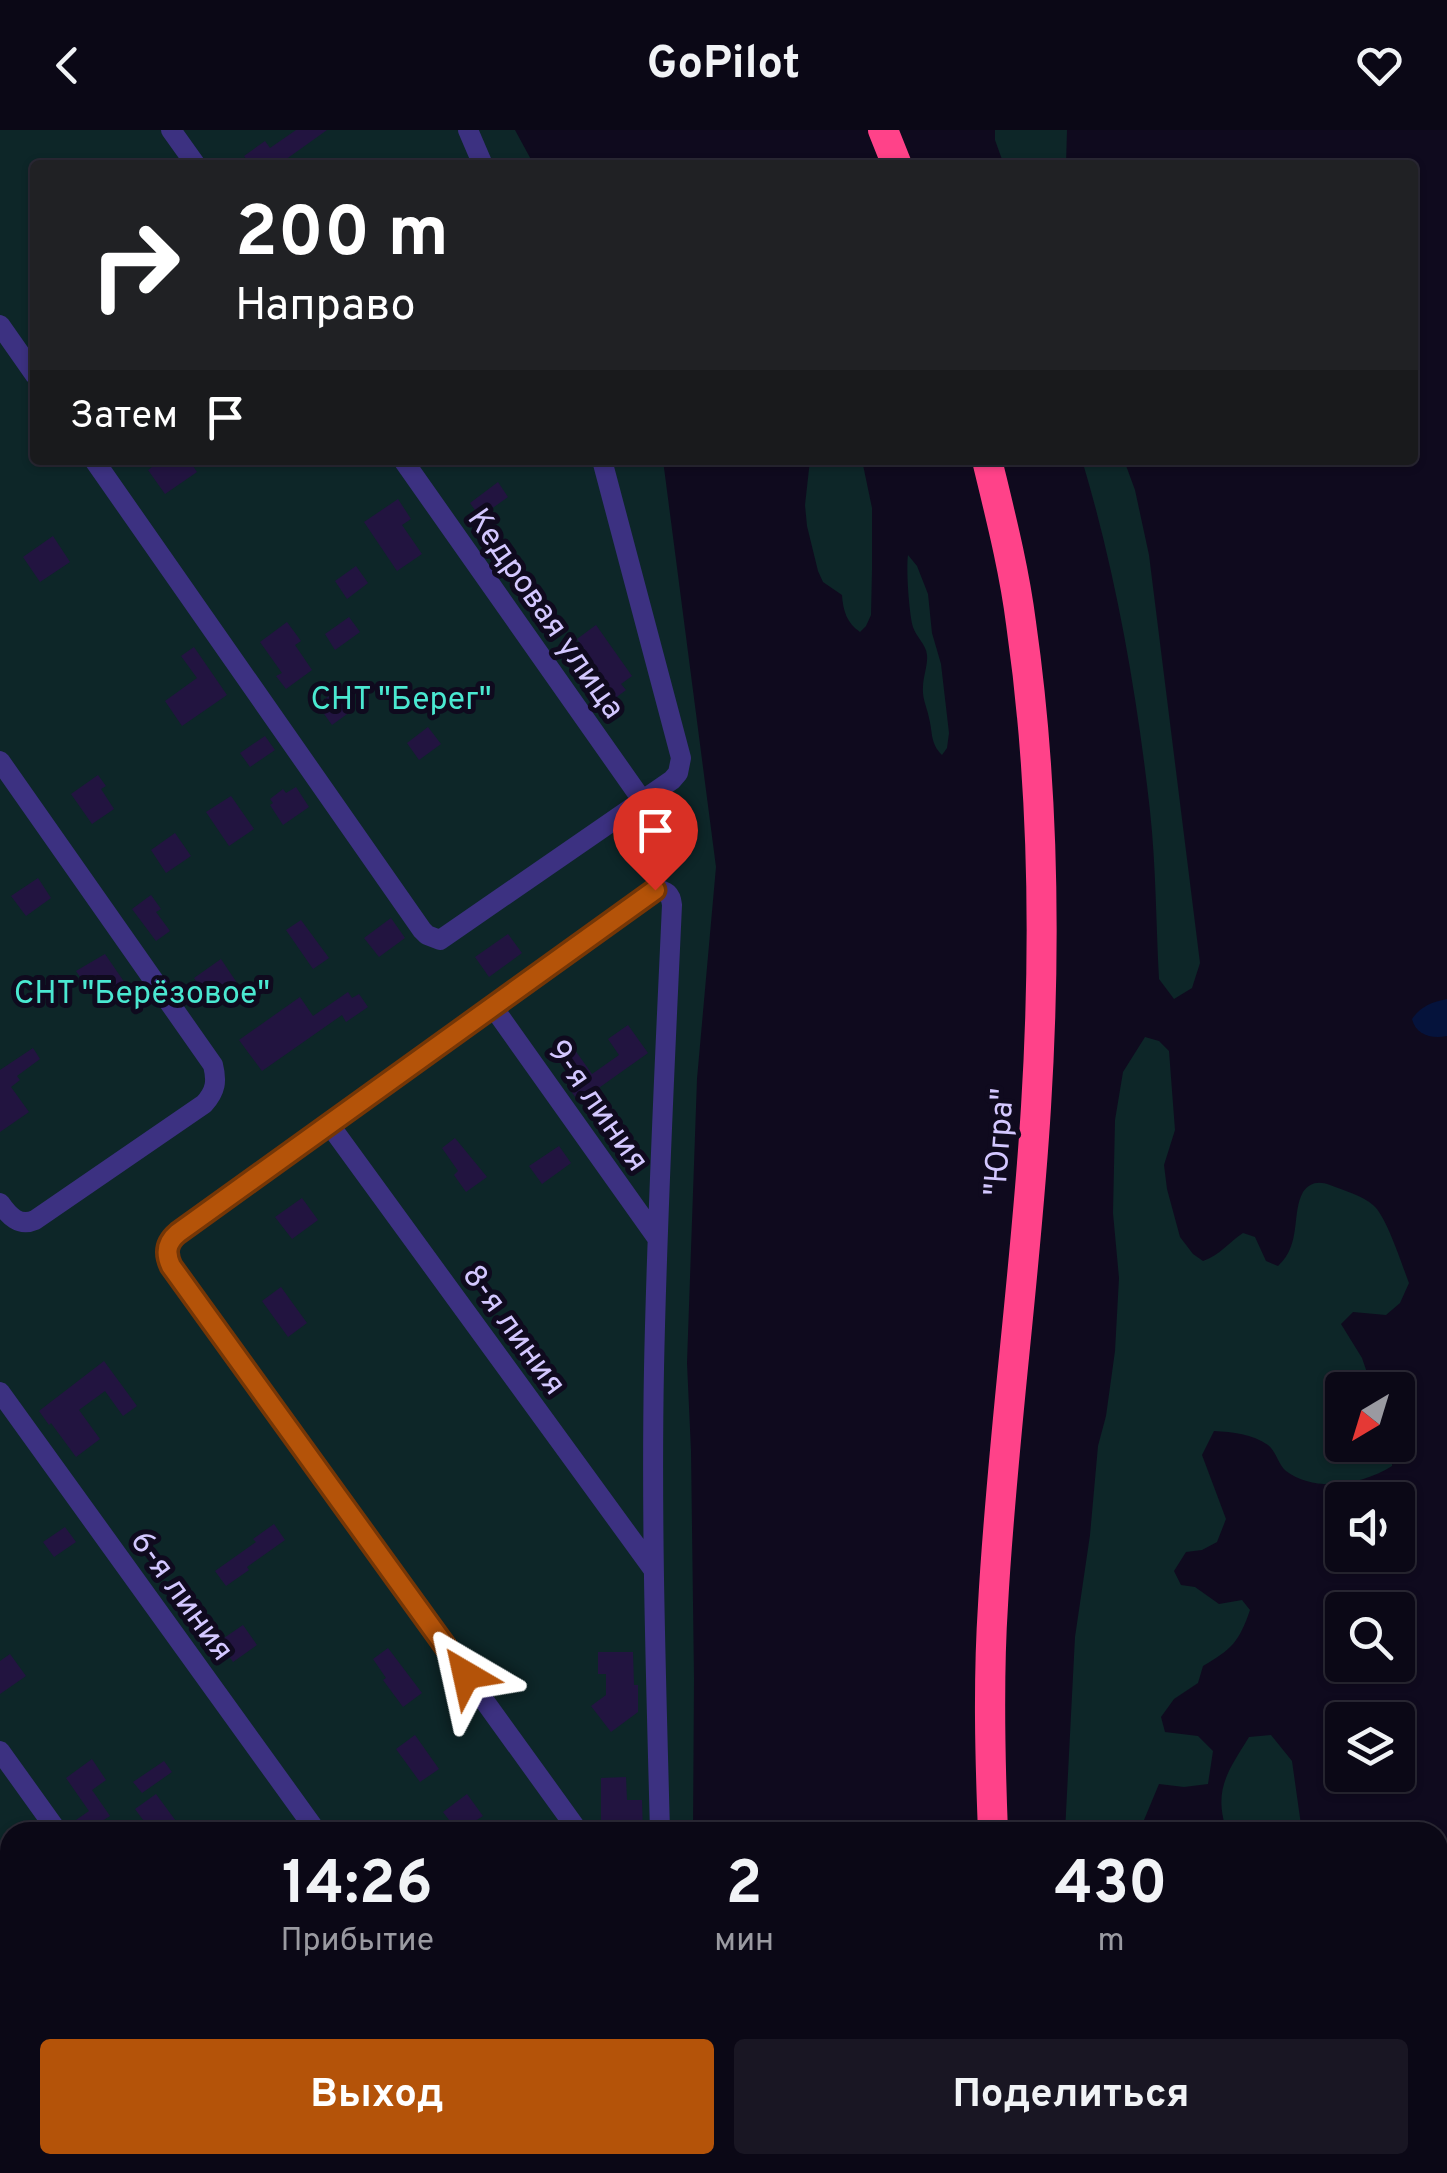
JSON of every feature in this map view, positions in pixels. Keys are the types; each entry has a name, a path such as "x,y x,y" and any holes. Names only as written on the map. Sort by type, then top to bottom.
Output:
{"highway":[{"path":"883,130 894,160"},
{"name":"\"Югра\"","path":"988,465 1021,620 1036,751 1042,911 1036,1107 992,1610 992,1822"}],"street":[{"path":"171,130 192,160"},
{"path":"468,130 482,160"},
{"path":"0,324 30,368"},
{"path":"97,465 422,930 440,940 678,773 681,758 603,465"},
{"name":"Кедровая улица","path":"407,465 642,800"},
{"path":"0,761 213,1065 216,1086 204,1104 36,1220 20,1222 0,1203"},
{"path":"572,1822 171,1266 167,1247 174,1236 655,890 672,898 654,1372 660,1822"},
{"name":"9-я линия","path":"492,1007 657,1238"},
{"name":"8-я линия","path":"329,1124 654,1569"},
{"name":"6-я линия","path":"0,1392 310,1822"},
{"path":"0,1752 51,1822"}],"green space":[{"path":"0,130 515,130 531,160 30,160 30,465 664,465 716,867 697,1079 687,1363 693,1822 0,1822"},
{"path":"995,130 1067,130 1066,160 1002,160"},
{"path":"809,465 863,465 872,508 872,570 871,615 860,632 846,616 842,595 823,582 818,571 805,505"},
{"path":"1083,465 1126,465 1149,555 1200,963 1192,988 1174,999 1159,979 1145,767 1132,678 1105,546"},
{"path":"908,555 928,594 932,633 941,664 949,733 942,755 934,742 923,695 927,655 914,631"},
{"path":"1145,1037 1159,1041 1169,1051 1175,1130 1164,1165 1167,1189 1180,1237 1193,1254 1203,1261 1243,1233 1255,1237 1266,1261 1278,1266 1290,1248 1303,1192 1322,1183 1364,1199 1378,1210 1409,1283 1400,1303 1386,1315 1353,1312 1341,1324 1367,1372 1325,1372 1325,1462 1392,1462 1392,1466 1353,1482 1311,1482 1286,1471 1262,1441 1214,1431 1202,1455 1226,1519 1217,1542 1202,1550 1186,1552 1174,1571 1181,1585 1195,1587 1219,1604 1242,1600 1250,1610 1233,1644 1203,1666 1198,1683 1174,1699 1161,1717 1165,1732 1198,1736 1213,1751 1208,1784 1159,1784 1143,1822 1066,1822 1075,1637 1098,1446 1115,1351 1119,1278 1113,1213 1115,1120 1123,1072"},
{"path":"1271,1735 1292,1761 1301,1822 1224,1822 1221,1805 1224,1782 1249,1737"}],"water":[{"path":"1447,999 1447,1036 1421,1032 1412,1019 1415,1015 1427,1005"}],"building":[{"path":"296,130 327,130 285,160 247,160 244,156 265,141 270,148"},
{"path":"155,465 192,465 197,472 165,494 148,470"},
{"path":"498,482 508,497 480,517 470,503"},
{"path":"398,499 411,519 402,525 422,554 397,571 364,522"},
{"path":"53,536 70,562 40,582 23,557"},
{"path":"356,566 368,583 347,599 335,581"},
{"path":"349,617 360,632 335,650 325,634"},
{"path":"287,622 301,641 295,645 312,670 286,689 276,676 282,673 260,642"},
{"path":"596,625 632,676 621,684 626,690 614,699 609,691 604,694 581,662 589,656 577,639"},
{"path":"194,647 227,695 182,726 165,701 197,678 181,656"},
{"path":"340,689 354,709 332,725 317,704"},
{"path":"428,727 441,744 419,760 407,743"},
{"path":"265,736 275,750 250,767 240,753"},
{"path":"98,775 106,786 101,789 114,809 92,824 71,794"},
{"path":"296,787 309,807 283,825 270,799 283,789 286,793"},
{"path":"231,796 254,829 229,846 206,812"},
{"path":"175,833 191,856 166,873 151,850"},
{"path":"38,878 51,898 26,916 11,896"},
{"path":"151,895 161,909 156,912 170,931 156,941 132,909"},
{"path":"391,918 405,938 379,957 364,938"},
{"path":"301,920 329,958 313,969 286,930"},
{"path":"508,934 522,953 489,977 475,957"},
{"path":"105,954 129,989 116,998 102,977 87,987 76,971"},
{"path":"221,959 241,989 215,1008 194,978"},
{"path":"348,992 352,998 359,994 368,1007 346,1022 342,1015 262,1071 239,1040 300,997 313,1016"},
{"path":"628,1025 648,1053 579,1102 570,1090 577,1085 557,1056 572,1046 592,1074 619,1055 608,1039"},
{"path":"33,1048 40,1059 17,1076 20,1080 11,1087 29,1112 0,1132 0,1070"},
{"path":"455,1138 487,1177 466,1192 454,1175 458,1171 442,1148"},
{"path":"559,1146 571,1163 542,1184 529,1166"},
{"path":"302,1198 318,1220 292,1239 275,1217"},
{"path":"281,1287 307,1323 288,1337 262,1301"},
{"path":"104,1361 137,1406 123,1416 105,1391 79,1410 100,1439 76,1457 39,1411"},
{"path":"274,1524 285,1540 226,1586 215,1571"},
{"path":"65,1527 76,1542 54,1557 43,1542"},
{"path":"243,1625 257,1645 233,1662 218,1642"},
{"path":"388,1648 422,1693 403,1707 373,1659"},
{"path":"598,1652 633,1652 638,1712 611,1732 591,1706 606,1695 606,1674 598,1674"},
{"path":"10,1654 26,1676 0,1694 0,1661"},
{"path":"415,1735 439,1769 420,1782 396,1749"},
{"path":"92,1759 106,1780 92,1790 110,1816 101,1822 78,1822 89,1811 66,1778"},
{"path":"164,1761 172,1772 142,1793 133,1782"},
{"path":"626,1777 627,1800 642,1800 643,1822 601,1822 601,1778"},
{"path":"156,1794 177,1822 145,1822 135,1809"},
{"path":"467,1794 483,1816 474,1822 450,1822 443,1812"}],"route":[{"path":"466,1675 171,1266 167,1247 178,1233 655,890"}],"park label":[{"name":"СНТ \"Берег\"","path":"401,698"},
{"name":"СНТ \"Берёзовое\"","path":"142,992"}]}
